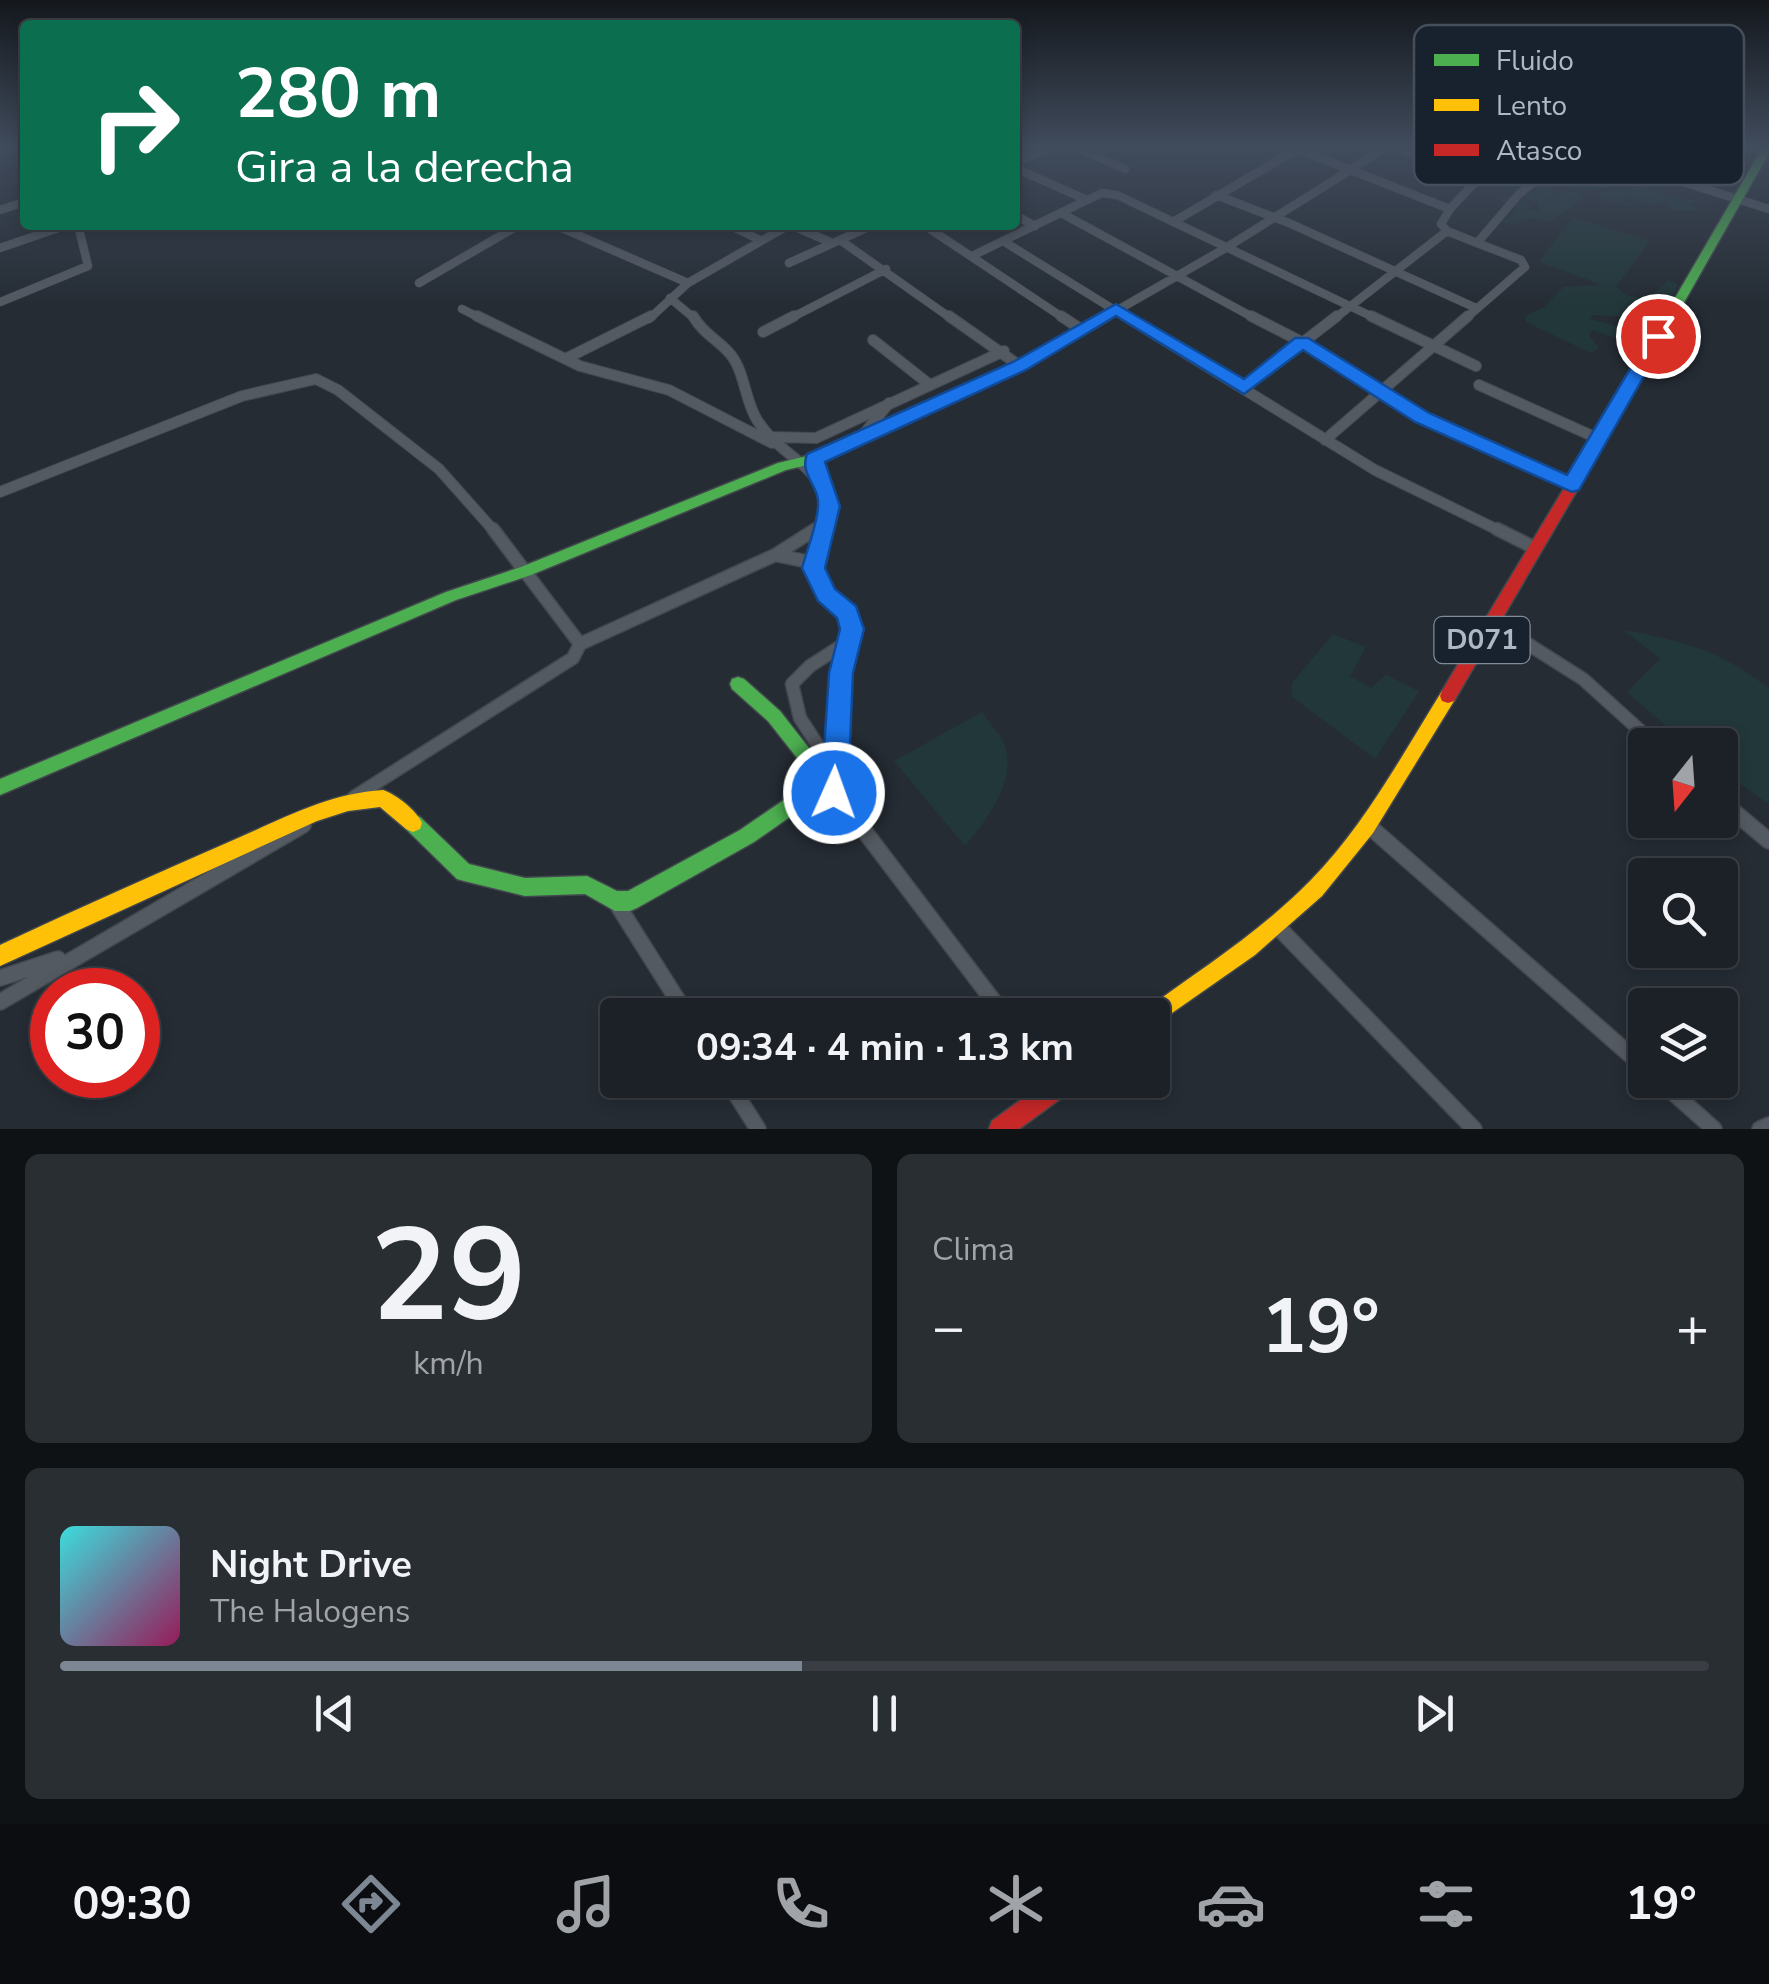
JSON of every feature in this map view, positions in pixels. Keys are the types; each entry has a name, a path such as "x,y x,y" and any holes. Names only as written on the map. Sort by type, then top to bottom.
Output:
{"main road":[{"name":"D071","path":"1170,1005 1277,926 1333,870 1369,826 1737,200"},
{"path":"0,787 451,596 526,571 806,461"},
{"path":"0,956 128,894 327,811 368,798 384,798 464,872 525,887 587,886 616,902 645,894 747,836 800,800 834,793 774,716 738,684"},
{"path":"1000,1129 1040,1098"}],"street":[{"path":"974,255 1087,200"},
{"path":"1128,200 1224,249 1476,366"},
{"path":"1174,222 1210,200"},
{"path":"1226,200 1275,217 1476,308"},
{"path":"806,461 1020,366 1304,200"},
{"path":"1427,200 1450,209"},
{"path":"1324,440 1526,266 1521,260 1447,231 1440,224 1459,200"},
{"path":"1478,242 1513,200"},
{"path":"1737,200 1769,209"},
{"path":"1063,214 1302,342 1422,418 1572,485"},
{"path":"1020,218 1035,226"},
{"path":"0,248 52,230"},
{"path":"0,302 88,266 79,230"},
{"path":"419,283 510,230"},
{"path":"566,230 688,283"},
{"path":"739,230 760,240"},
{"path":"566,358 644,322 688,283 780,230"},
{"path":"803,230 886,269 1020,366"},
{"path":"789,262 862,230"},
{"path":"932,230 1082,330"},
{"path":"1244,388 1447,231"},
{"path":"1004,240 1375,470 1535,548"},
{"path":"763,332 886,269"},
{"path":"670,298 694,316 704,334 731,354 756,421 782,448"},
{"path":"462,309 580,366 670,390 806,461 828,495 828,514 813,568"},
{"path":"873,340 930,384"},
{"path":"754,434 816,438 1004,351"},
{"path":"0,492 242,396 312,378 338,390 439,468 526,571 580,644"},
{"path":"1479,385 1599,439"},
{"path":"856,442 888,404"},
{"path":"0,1002 79,952 190,894 364,792 574,658 580,644 775,554 813,533 828,514"},
{"path":"775,554 805,561 813,568 826,595 848,613 852,640 841,673 834,793 991,998"},
{"path":"1492,622 1583,679 1637,728"},
{"path":"834,770 803,723 794,704 792,684 810,666 852,640"},
{"path":"1738,815 1769,841"},
{"path":"1369,826 1628,1053"},
{"path":"616,902 675,998"},
{"path":"1277,926 1474,1129"},
{"path":"0,978 79,952"},
{"path":"738,1098 758,1129"},
{"path":"1679,1098 1714,1129"},
{"path":"1760,1129 1769,1125"}],"green space":[{"path":"1499,200 1525,201 1531,207 1524,208 1540,213 1536,202 1531,200 1582,200 1550,222 1530,218 1515,224 1500,223 1517,208"},
{"path":"1600,200 1623,200 1634,207"},
{"path":"1634,200 1690,200 1710,204 1681,202 1704,211 1673,211 1666,201 1649,206"},
{"path":"1573,217 1650,241 1616,287 1626,295 1647,299 1668,280 1678,284 1668,308 1655,318 1593,315 1590,319 1644,336 1649,345 1644,352 1630,352 1615,338 1592,330 1589,335 1599,348 1591,353 1526,322 1525,316 1545,307 1563,287 1602,285 1539,262"},
{"path":"1624,630 1701,649 1769,688 1769,804 1738,782 1738,728 1668,728 1627,692 1660,659"},
{"path":"1333,634 1366,647 1350,676 1371,688 1386,675 1419,691 1375,759 1292,697 1292,683"},
{"path":"982,712 1005,746 1007,773 990,813 965,846 894,761"}],"traffic: fast":[{"path":"1576,480 1738,200"},
{"path":"0,787 451,596 526,571 783,466 815,459"},
{"path":"413,823 464,872 525,887 587,885 615,901 630,901 747,836 800,799 835,793 774,716 738,684"}],"traffic: slow":[{"path":"1170,1004 1248,948 1294,910 1335,868 1367,827 1448,696"},
{"path":"0,956 330,808 383,798 413,823"}],"traffic: jam":[{"path":"1448,696 1576,480"},
{"path":"1000,1129 1042,1098"}],"route":[{"path":"834,793 841,673 852,629 848,613 826,595 813,568 829,506 828,495 817,479 814,459 1020,366 1116,309 1244,388 1302,342 1422,418 1572,485 1658,336"}]}
